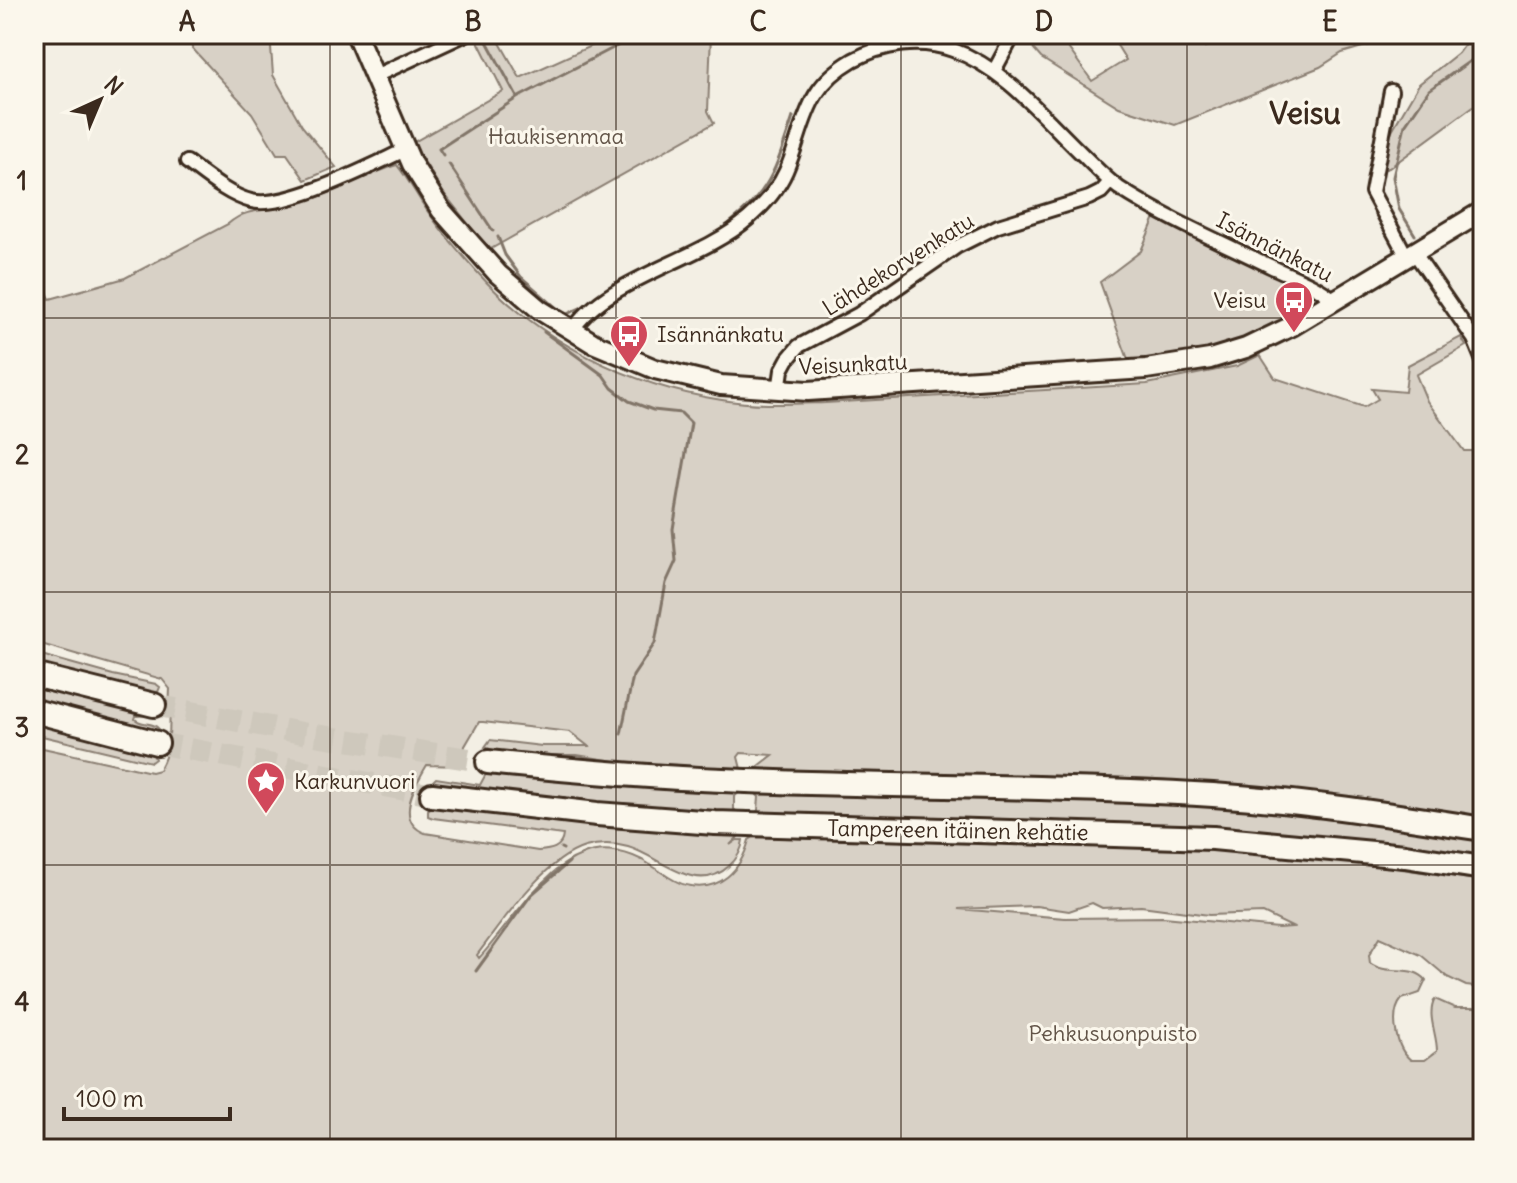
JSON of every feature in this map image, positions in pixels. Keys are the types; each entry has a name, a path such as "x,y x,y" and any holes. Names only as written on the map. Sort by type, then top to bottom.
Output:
{"highway":[{"path":"34,675 154,705"},
{"path":"34,711 157,743"},
{"name":"Tampereen itäinen kehätie","path":"488,762 721,780 1119,790 1217,796 1393,815 1483,829"},
{"name":"Tampereen itäinen kehätie","path":"432,795 597,814 715,823 1213,838 1391,854 1483,868"}],"street":[{"name":"Veisunkatu","path":"356,34 405,150 441,210 478,254 532,304 572,331 655,369 721,385 779,391 983,381 1178,365 1210,359 1246,348 1292,326 1483,211"},
{"path":"373,77 466,34"},
{"path":"994,71 1014,34"},
{"name":"Isännänkatu","path":"572,331 583,314 611,295 712,244 761,208 786,172 805,111 826,81 852,61 880,50 919,43 953,50 994,71 1110,182 1334,300"},
{"path":"1391,91 1372,192 1411,254 1478,339 1483,361"},
{"path":"187,162 235,195 267,203 316,188 405,150"},
{"name":"Lähdekorvenkatu","path":"779,391 782,370 799,346 859,314 956,247 998,226 1095,195 1110,182"}],"green space":[{"path":"190,34 270,34 273,75 302,126 336,167 305,180 287,154 277,154 252,113 192,48"},
{"name":"Haukisenmaa","path":"495,34 520,78 617,34 711,34 708,111 714,123 489,250 443,192 420,155 409,145 503,91 475,35"},
{"path":"1029,34 1058,34 1092,81 1126,60 1110,34 1200,34 1205,47 1212,44 1208,34 1406,34 1342,53 1320,67 1175,125 1119,107 1041,58 1034,50"},
{"path":"1472,34 1483,34 1483,99 1382,170 1391,132 1419,84 1458,53"},
{"name":"Pehkusuonpuisto","path":"397,165 436,223 478,273 529,320 558,340 621,372 654,384 722,400 761,404 825,403 1147,384 1237,366 1260,355 1275,378 1364,407 1378,399 1372,389 1405,392 1408,365 1461,337 1466,346 1416,375 1427,401 1464,451 1483,451 1483,816 1301,791 1156,779 755,769 773,755 741,753 738,757 741,769 620,762 577,755 528,755 497,752 485,747 490,740 542,746 588,746 570,732 483,722 479,722 465,746 460,766 427,765 413,792 409,811 416,827 425,833 538,851 558,846 563,835 433,818 428,816 428,810 431,807 565,823 739,836 730,845 743,840 732,863 716,874 704,877 678,872 640,852 617,845 590,846 569,854 525,893 477,955 479,958 540,885 568,861 600,850 626,853 681,884 709,886 735,870 749,840 754,837 1214,849 1328,858 1483,881 1483,988 1466,986 1447,977 1421,955 1380,937 1369,955 1370,963 1377,967 1414,972 1426,980 1420,993 1402,999 1396,1013 1398,1040 1411,1060 1425,1060 1437,1051 1432,1018 1435,999 1455,1008 1483,1008 1483,1149 34,1149 34,746 151,772 159,770 169,741 170,689 162,679 34,642 34,263 50,299 125,278 247,213 295,205","holes":["1092,903 1102,908 1141,906 1209,915 1263,913 1292,927 1164,917 1065,918 958,909 1036,906 1069,911"]},
{"path":"1156,215 1303,289 1310,304 1308,308 1225,351 1129,362 1100,282 1141,251"},
{"path":"34,653 160,687 158,692 146,691 34,664"},
{"path":"34,684 151,715 136,716 135,719 157,727 160,735 34,703"},
{"path":"34,724 153,754 155,759 151,762 34,734"},
{"path":"488,770 741,791 734,797 734,809 738,813 633,809 431,783 436,778 480,785"},
{"path":"754,792 960,794 1256,807 1483,838 1483,859 1386,844 1217,828 752,815 758,810 759,797"}],"waterway":[{"path":"483,34 517,97"},
{"path":"443,155 439,149 517,98 640,34"},
{"path":"1415,235 1399,209 1393,177 1405,125 1429,90 1480,54 1483,46"},
{"path":"713,236 746,209 766,185 793,117"},
{"path":"449,164 493,231"},
{"path":"498,237 505,255 521,277 560,311 567,314 591,303"},
{"path":"544,332 603,375 612,388 629,401 653,410 681,413 691,423 673,529 676,561 666,583 655,643 633,676 621,734"},
{"path":"476,971 531,895 569,862"}],"tunnel":[{"path":"154,705 302,733 488,762"},
{"path":"157,743 432,795"}],"place":[{"name":"Veisu","path":"1294,334"},
{"name":"Isännänkatu","path":"629,368"},
{"name":"Karkunvuori","path":"266,815"}],"district":[{"name":"Veisu","path":"1305,113"}]}
